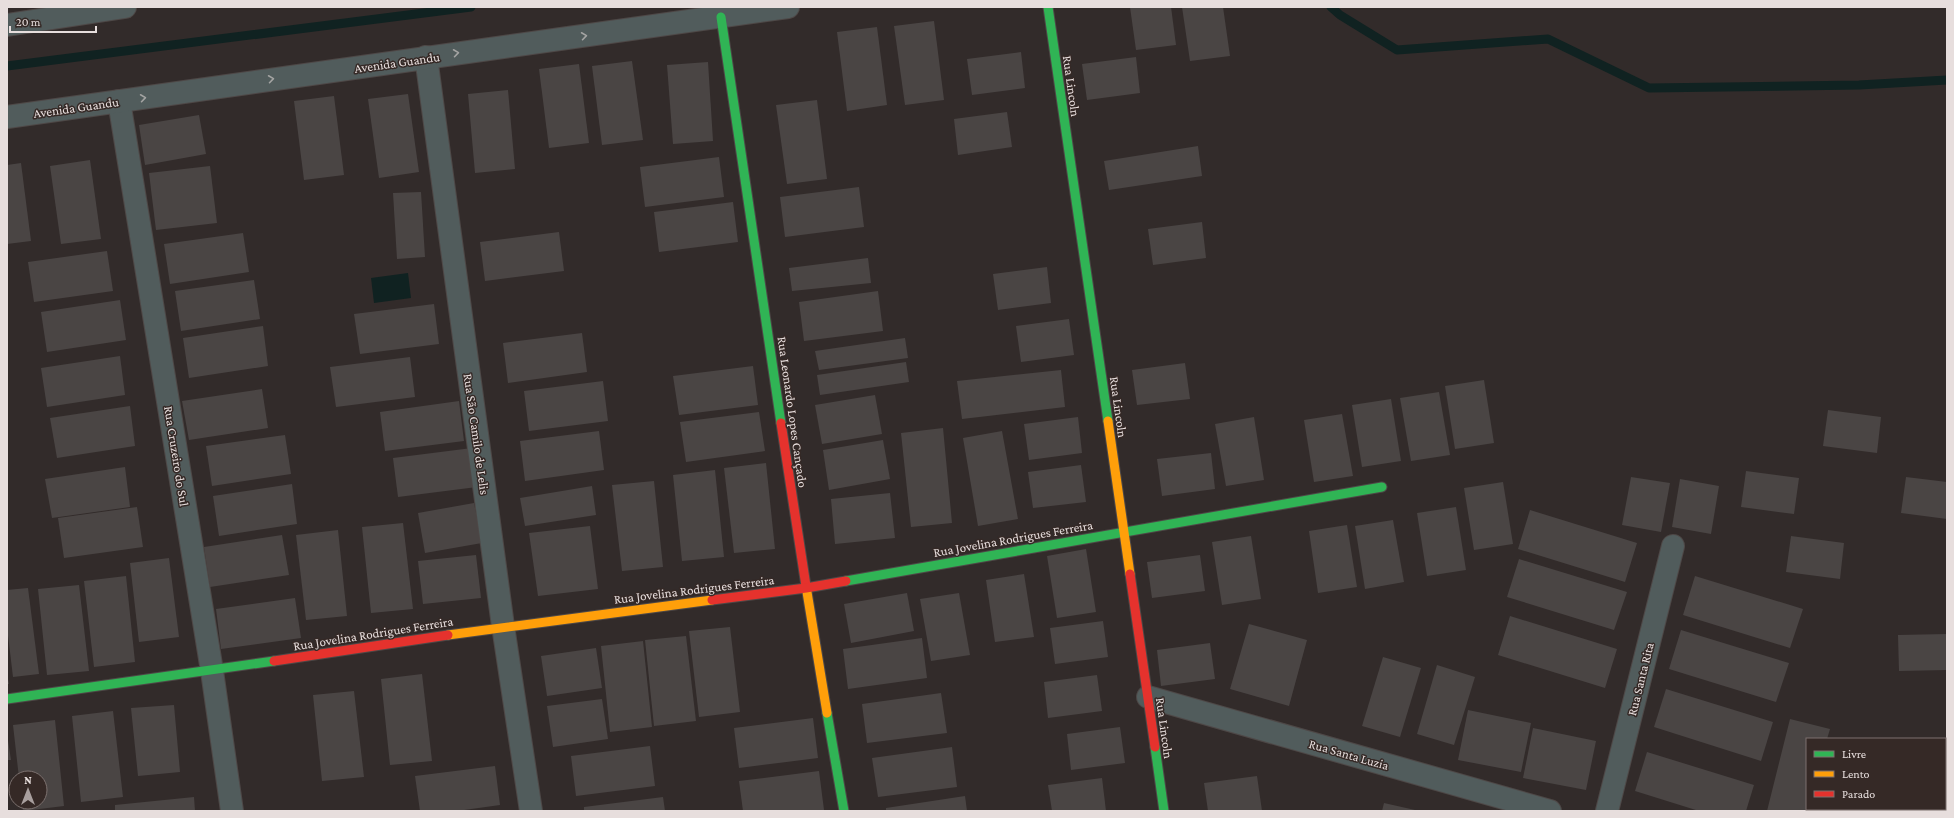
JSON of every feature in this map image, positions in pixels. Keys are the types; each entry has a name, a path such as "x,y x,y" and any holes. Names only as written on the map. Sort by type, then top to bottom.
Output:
{"street":[{"path":"7,24 104,8 125,7"},
{"name":"Avenida Guandu","path":"7,117 788,7"},
{"name":"Rua Lincoln","path":"1048,7 1164,811"},
{"name":"Rua Leonardo Lopes Cançado","path":"721,17 806,588 844,811"},
{"name":"Rua São Camilo de Lelis","path":"426,58 503,626 531,811"},
{"name":"Rua Cruzeiro do Sul","path":"119,101 212,671 232,811"},
{"name":"Rua Jovelina Rodrigues Ferreira","path":"7,699 212,671 503,626 806,588 1124,531 1382,487"},
{"name":"Rua Santa Rita","path":"1607,811 1673,546"},
{"name":"Rua Santa Luzia","path":"1148,697 1550,811"}],"shaded area":[{"path":"408,273 411,298 374,303 371,278"}],"building":[{"path":"1130,7 1171,7 1176,45 1136,50"},
{"path":"1182,7 1223,7 1230,56 1190,61"},
{"path":"934,21 944,100 905,105 894,26"},
{"path":"877,27 887,105 847,111 837,32"},
{"path":"1021,52 1025,88 972,95 967,59"},
{"path":"1136,57 1140,93 1087,100 1082,64"},
{"path":"632,61 643,140 602,145 592,66"},
{"path":"708,62 713,141 673,144 667,65"},
{"path":"579,64 589,143 549,148 539,69"},
{"path":"508,90 515,169 475,173 468,94"},
{"path":"408,94 419,172 379,178 368,99"},
{"path":"334,96 344,175 304,180 294,101"},
{"path":"817,100 827,179 787,184 776,105"},
{"path":"1007,112 1012,147 958,155 954,119"},
{"path":"199,115 206,154 145,165 139,125"},
{"path":"1198,146 1202,176 1109,190 1104,161"},
{"path":"719,157 724,197 645,207 640,167"},
{"path":"90,160 101,239 61,244 50,166"},
{"path":"21,163 31,241 7,244 7,165"},
{"path":"210,166 217,223 156,230 149,173"},
{"path":"859,187 864,227 785,237 780,197"},
{"path":"421,192 425,257 397,259 393,193"},
{"path":"733,202 738,242 659,252 654,212"},
{"path":"1202,222 1206,258 1153,265 1148,229"},
{"path":"559,232 564,271 485,281 480,242"},
{"path":"243,233 249,272 170,284 164,244"},
{"path":"107,251 113,291 34,302 28,262"},
{"path":"868,258 871,283 792,291 789,268"},
{"path":"1047,267 1051,303 998,310 993,274"},
{"path":"254,280 260,319 181,331 175,291"},
{"path":"878,291 883,331 804,341 799,302"},
{"path":"120,300 126,340 47,352 41,312"},
{"path":"434,304 439,344 360,354 354,314"},
{"path":"1069,319 1074,355 1021,362 1016,326"},
{"path":"263,326 268,366 189,378 183,338"},
{"path":"582,333 587,372 508,383 503,343"},
{"path":"905,338 908,358 819,370 815,351"},
{"path":"120,356 125,395 47,407 41,368"},
{"path":"410,357 415,397 336,407 330,367"},
{"path":"906,362 909,382 820,395 817,375"},
{"path":"1185,363 1190,399 1137,405 1132,370"},
{"path":"753,366 758,405 679,415 673,376"},
{"path":"1061,370 1065,407 962,419 957,381"},
{"path":"1484,380 1494,443 1455,449 1445,386"},
{"path":"603,381 608,421 529,431 524,391"},
{"path":"262,389 268,428 189,440 182,401"},
{"path":"1439,392 1450,455 1411,461 1400,398"},
{"path":"875,395 882,434 822,444 815,405"},
{"path":"1391,399 1401,461 1362,467 1352,405"},
{"path":"459,401 464,441 385,451 380,412"},
{"path":"130,406 135,446 57,458 50,418"},
{"path":"1828,410 1881,417 1877,453 1823,446"},
{"path":"759,412 765,451 686,462 680,422"},
{"path":"1342,414 1353,476 1314,482 1304,420"},
{"path":"1078,417 1082,453 1029,460 1024,424"},
{"path":"1254,417 1264,480 1226,486 1215,424"},
{"path":"943,428 952,523 911,527 901,433"},
{"path":"599,431 604,470 525,481 520,441"},
{"path":"1002,431 1018,519 978,526 963,438"},
{"path":"285,435 291,474 212,486 206,446"},
{"path":"883,440 890,479 829,490 823,450"},
{"path":"472,448 477,487 398,497 393,458"},
{"path":"1211,453 1215,489 1162,496 1157,459"},
{"path":"766,463 775,549 734,553 724,468"},
{"path":"1081,465 1086,502 1033,508 1028,472"},
{"path":"125,467 130,507 52,518 45,479"},
{"path":"715,470 724,557 682,561 673,475"},
{"path":"1746,471 1799,478 1794,514 1741,507"},
{"path":"1631,477 1670,483 1661,532 1622,525"},
{"path":"1906,477 1947,482 1947,519 1901,513"},
{"path":"1680,479 1719,486 1711,534 1672,527"},
{"path":"654,481 663,567 622,571 612,485"},
{"path":"1503,482 1513,544 1474,550 1464,488"},
{"path":"292,484 297,524 219,536 213,496"},
{"path":"592,486 596,515 525,526 520,498"},
{"path":"890,493 895,538 835,544 831,499"},
{"path":"474,503 482,543 425,553 418,513"},
{"path":"137,507 143,547 64,558 58,518"},
{"path":"1456,507 1466,570 1427,576 1417,513"},
{"path":"1530,510 1637,543 1625,582 1518,549"},
{"path":"1393,520 1404,582 1365,589 1355,526"},
{"path":"403,523 413,609 371,613 362,527"},
{"path":"1347,525 1357,587 1318,593 1309,531"},
{"path":"590,526 598,589 538,596 529,533"},
{"path":"338,530 347,616 306,620 296,535"},
{"path":"282,535 289,575 210,587 204,547"},
{"path":"1251,536 1261,599 1222,605 1212,542"},
{"path":"1791,536 1844,543 1840,579 1786,572"},
{"path":"1086,549 1096,612 1057,618 1047,556"},
{"path":"476,555 481,598 423,604 418,561"},
{"path":"1200,555 1205,591 1152,598 1147,562"},
{"path":"169,558 179,637 139,642 130,563"},
{"path":"1519,559 1627,592 1614,630 1507,597"},
{"path":"1024,574 1034,637 995,642 986,580"},
{"path":"126,576 135,662 94,667 84,581"},
{"path":"1695,576 1803,609 1790,648 1683,615"},
{"path":"79,585 89,671 47,675 38,589"},
{"path":"28,588 39,674 13,677 7,627 7,590"},
{"path":"907,593 914,631 851,643 844,604"},
{"path":"959,593 970,655 931,661 920,599"},
{"path":"295,598 301,638 221,649 216,609"},
{"path":"1510,616 1617,649 1605,688 1498,655"},
{"path":"1103,621 1108,657 1055,664 1050,628"},
{"path":"1249,624 1307,640 1289,706 1230,689"},
{"path":"730,627 740,712 699,717 689,631"},
{"path":"1681,630 1789,663 1776,702 1669,669"},
{"path":"1947,634 1947,670 1899,671 1898,635"},
{"path":"686,636 696,721 654,726 645,640"},
{"path":"922,638 927,678 848,689 843,649"},
{"path":"643,641 652,727 610,732 601,646"},
{"path":"1210,643 1215,679 1161,686 1157,650"},
{"path":"596,648 602,688 547,696 541,656"},
{"path":"1383,657 1421,668 1400,737 1362,726"},
{"path":"1437,665 1475,677 1454,745 1417,734"},
{"path":"422,674 432,761 390,765 381,679"},
{"path":"1097,675 1102,711 1048,718 1044,682"},
{"path":"1666,689 1773,722 1761,761 1654,727"},
{"path":"354,691 364,777 322,781 313,695"},
{"path":"941,693 947,733 867,743 862,704"},
{"path":"602,699 608,739 553,747 547,706"},
{"path":"174,705 180,772 138,776 131,708"},
{"path":"1468,710 1531,723 1521,772 1458,760"},
{"path":"113,711 123,797 81,802 72,716"},
{"path":"813,718 818,758 739,768 734,728"},
{"path":"1790,719 1830,729 1827,738 1806,738 1806,810 1809,811 1767,811"},
{"path":"55,720 64,806 48,808 48,770 18,770 13,725"},
{"path":"1120,727 1125,763 1071,770 1067,734"},
{"path":"1533,728 1596,741 1586,790 1523,778"},
{"path":"7,734 11,760 7,760"},
{"path":"650,746 655,786 576,796 571,756"},
{"path":"952,747 957,787 878,797 872,758"},
{"path":"1647,752 1754,785 1746,811 1699,811 1635,791"},
{"path":"495,766 500,805 457,811 420,811 415,776"},
{"path":"1947,770 1947,811 1916,811 1946,810"},
{"path":"819,771 824,810 743,811 739,781"},
{"path":"1257,776 1262,811 1208,811 1204,783"},
{"path":"1102,778 1106,811 1052,811 1048,785"},
{"path":"965,796 967,811 886,811 886,808"},
{"path":"194,797 195,811 115,811 115,805"},
{"path":"663,797 665,811 584,811 584,807"},
{"path":"1384,803 1415,810 1382,811"},
{"path":"1821,810 1864,810 1863,811"}],"waterway":[{"path":"7,66 471,7"},
{"path":"1331,7 1340,15 1397,50 1548,39 1649,88 1859,85 1947,80"}],"traffic: fast":[{"path":"1048,7 1108,421"},
{"path":"721,17 781,423"},
{"path":"846,581 1382,487"},
{"path":"7,699 274,661"},
{"path":"827,713 844,811"},
{"path":"1155,747 1164,811"}],"traffic: slow":[{"path":"1108,421 1130,574"},
{"path":"806,586 827,713"},
{"path":"448,635 712,600"}],"traffic: jam":[{"path":"781,423 806,586"},
{"path":"1130,574 1155,747"},
{"path":"712,600 806,588 846,581"},
{"path":"274,661 448,635"}]}
